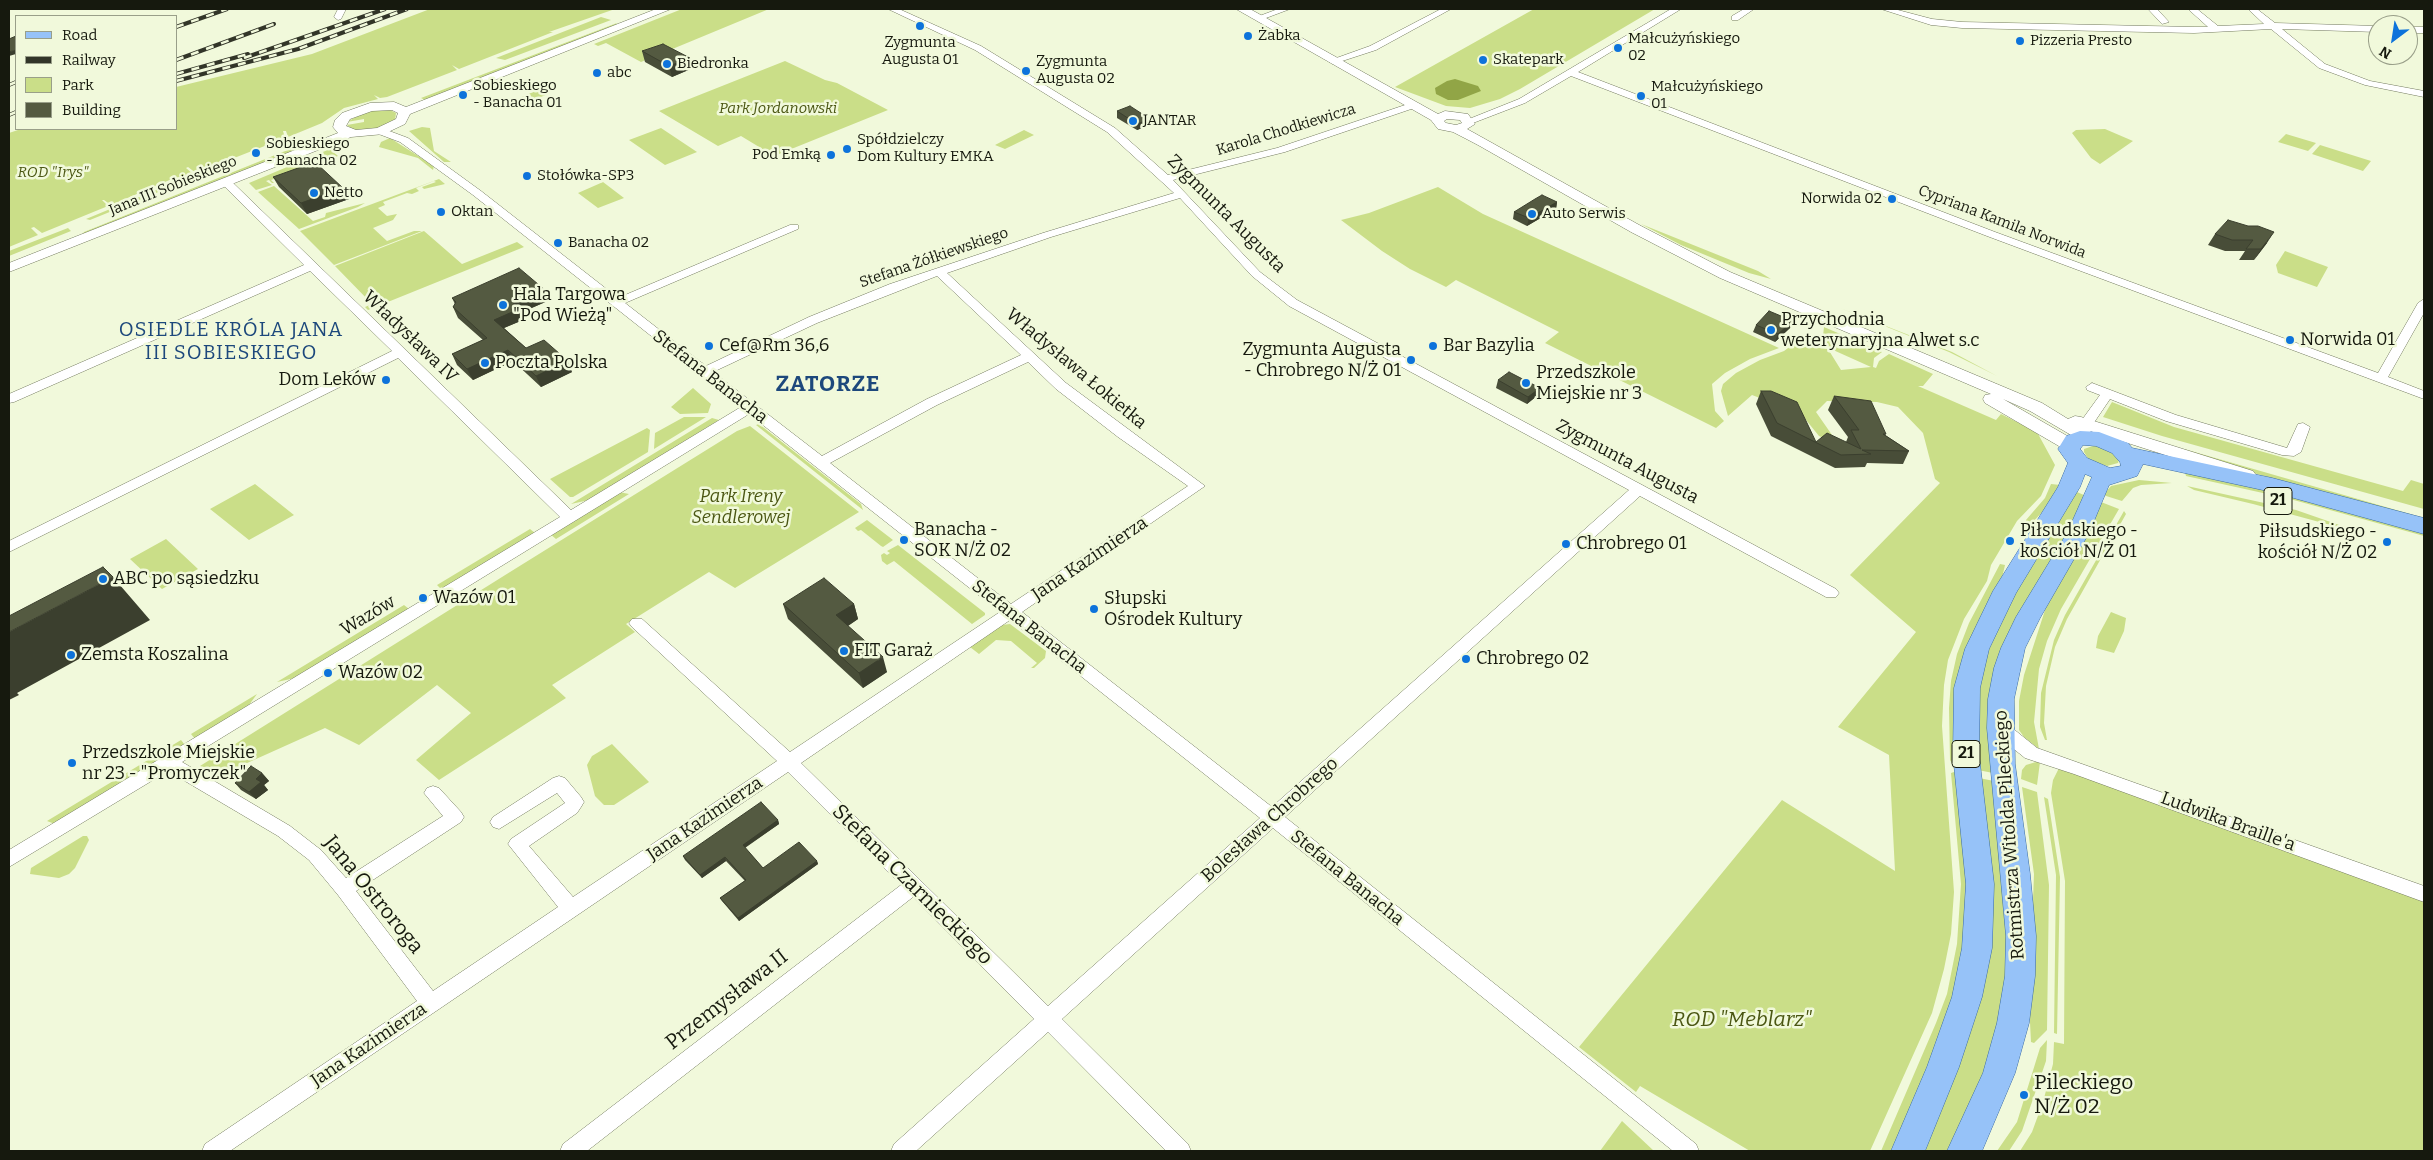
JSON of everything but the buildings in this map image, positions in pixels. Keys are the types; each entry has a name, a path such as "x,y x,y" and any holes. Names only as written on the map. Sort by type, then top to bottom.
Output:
{"main road":[{"path":"2081,442 2092,470 2121,466"},
{"name":"21","path":"2081,442 2110,443 2121,466"},
{"name":"Rotmistrza Witolda Pileckiego","path":"1908,1151 1943,1067 1964,1006 1978,948 1980,884 1966,755 1967,688 1977,649 2006,592 2070,487 2081,442"},
{"name":"21","path":"2121,466 2240,478 2424,526"},
{"name":"21","path":"2121,466 2238,491 2424,541"},
{"name":"Rotmistrza Witolda Pileckiego","path":"1964,1151 1980,1120 1999,1074 2012,1023 2020,976 2021,936 2016,874 2002,764 2000,728 2001,699 2007,668 2017,638 2078,533 2100,482 2121,466"}],"street":[{"path":"338,17 342,9"},
{"path":"405,112 405,116 396,125 380,131 344,130 342,120 352,112 370,107 394,106 645,9"},
{"path":"405,112 665,9"},
{"name":"Zygmunta Augusta","path":"892,9 978,48 1099,122 1123,140 1182,194 1256,274 1293,303 1831,593"},
{"path":"1242,9 1414,105 1456,121 1493,112 1522,101 1677,9"},
{"path":"1258,18 1286,9"},
{"path":"1333,61 1372,48 1447,9"},
{"path":"1735,18 1750,9"},
{"path":"1885,9 1943,24 2216,30 2271,26 2368,29"},
{"path":"2152,9 2165,22"},
{"path":"2192,9 2216,30"},
{"path":"2252,9 2322,66 2368,83 2424,94"},
{"name":"Cypriana Kamila Norwida","path":"1570,72 2000,238 2424,395"},
{"path":"1402,98 1456,121 1483,142 1680,252 1750,286 2036,407 2081,442"},
{"name":"Karola Chodkiewicza","path":"1166,179 1281,150 1414,105"},
{"path":"394,106 405,112"},
{"name":"Stefana Banacha","path":"396,125 404,140"},
{"name":"Jana III Sobieskiego","path":"9,268 226,182 344,130"},
{"name":"Jana III Sobieskiego","path":"9,258 344,130"},
{"name":"Stefana Banacha","path":"380,131 404,140 477,193 1273,818 1689,1151"},
{"name":"Władysława IV","path":"226,182 569,517"},
{"name":"Stefana Żółkiewskiego","path":"703,372 840,308 938,271 1047,235 1182,194"},
{"path":"616,303 794,227"},
{"path":"9,398 311,266"},
{"name":"Władysława Łokietka","path":"938,271 1028,357 1108,423 1198,486"},
{"path":"2381,379 2424,302"},
{"path":"9,547 400,352"},
{"path":"820,463 932,402 1028,357"},
{"path":"1922,360 2081,442 2326,499"},
{"path":"2092,387 2171,418 2289,453 2294,452 2303,427"},
{"path":"2081,442 2108,393"},
{"name":"Wazów","path":"9,859 749,408"},
{"name":"Jana Kazimierza","path":"212,1151 1198,486"},
{"name":"Bolesława Chrobrego","path":"901,1151 1639,489"},
{"name":"Stefana Czarnieckiego","path":"637,623 789,762 1181,1151"},
{"name":"Ludwika Braille'a","path":"2000,728 2031,753 2094,773 2424,894"},
{"path":"2002,764 2031,753"},
{"name":"Jana Ostroroga","path":"168,762 299,841 324,864 431,1004"},
{"path":"499,822 559,783 575,802 571,808 517,844 571,909"},
{"path":"344,889 455,817 433,793"},
{"name":"Przemysława II","path":"570,1151 913,886"},
{"name":"Stefana Banacha","path":"1650,1119 1703,1151"}],"green space":[{"name":"ROD \"Irys\"","path":"430,9 615,9 549,32 553,32 459,69 452,65 457,70 387,97 380,98 374,95 378,99 344,108 322,123 288,137 286,131 283,131 285,138 196,173 188,167 186,168 193,174 172,179 111,205 102,200 108,206 42,233 34,227 31,228 38,235 9,247 9,133 18,130 178,130 178,87 312,54"},
{"path":"682,9 769,9 641,62 606,43 598,46 594,44"},
{"path":"1534,9 1655,9 1520,89 1500,99 1470,108 1446,106 1395,87"},
{"path":"601,17 611,20 505,60 496,58"},
{"path":"617,23 615,26 427,101 421,98"},
{"name":"Park Jordanowski","path":"785,61 825,80 837,83 888,110 774,156 741,136 718,146 659,111"},
{"path":"540,89 548,94 512,108 508,103"},
{"path":"388,109 396,113 395,120 376,129 360,131 353,130 347,125 364,122 364,119 347,122 366,111"},
{"path":"422,127 430,128 434,151 451,162 444,162 409,131"},
{"path":"661,128 697,152 665,165 629,140"},
{"path":"2105,129 2133,141 2100,164 2091,158 2072,133 2076,130"},
{"path":"1024,130 1034,135 1005,149 995,145"},
{"path":"2286,134 2316,143 2308,151 2278,142"},
{"path":"320,137 325,141 80,237 84,232"},
{"path":"390,138 434,166 433,170 418,158 379,147 381,142"},
{"path":"2320,145 2371,161 2363,171 2312,154"},
{"path":"330,149 338,156 271,180 274,183 269,180 266,181 272,185 256,190 249,183"},
{"path":"439,179 445,184 424,189 422,187 436,182 434,181 416,188 419,191 412,194 407,193 383,202 385,205 378,208 387,216 397,214 393,220 373,228 387,241 414,231 422,231 334,265 300,231"},
{"path":"603,182 624,198 598,208 578,193"},
{"path":"173,183 176,185 90,220 86,219"},
{"path":"274,186 313,221 325,217 326,213 365,203 299,229 258,192"},
{"path":"1438,187 1483,214 1779,348 1750,359 1725,373 1712,384 1715,411 1724,421 1716,428 1545,343 1559,332 1456,280 1446,287 1410,269 1382,251 1341,220 1369,213"},
{"path":"1641,224 1758,271 1771,279 1749,273 1681,245"},
{"path":"68,228 71,231 9,256 9,251"},
{"path":"424,231 462,264 517,242 524,247 368,310 365,307 372,304 335,266"},
{"path":"2285,251 2328,267 2317,287 2278,273 2276,265"},
{"path":"1840,308 1952,352 1997,376 1949,352"},
{"name":"ROD \"Meblarz\"","path":"1824,327 1882,352 1874,358 1873,367 1876,368 1879,361 1889,354 1933,374 1923,386 1918,386 1996,420 2001,414 2037,432 2055,465 2041,496 2017,521 1991,565 1987,581 1964,619 1948,660 1944,685 1942,726 1954,892 1951,934 1932,1013 1870,1151 1750,1151 1640,1086 1636,1092 1579,1047 1782,800 1895,871 1889,755 1838,727 1916,632 1850,575 1940,483 1935,479 1923,433 1898,407 1877,402 1827,401 1816,412 1839,445 1819,436 1806,420 1791,410 1752,395 1728,416 1721,391 1723,384 1736,373 1760,360 1784,351 1803,337 1811,340 1806,345 1828,349 1841,370 1871,367 1822,345"},
{"path":"693,388 711,404 708,413 680,414 671,407"},
{"path":"2112,402 2174,427 2403,491 2411,480 2424,484 2424,509 2162,436 2103,417"},
{"path":"684,417 706,417 654,449 655,433"},
{"path":"712,418 719,420 589,500 571,504"},
{"path":"759,424 861,504 863,510 756,425"},
{"name":"Park Ireny Sendlerowej","path":"750,426 859,512 735,588 709,572 626,624 635,632 552,685 566,698 439,780 416,760 471,713 437,685 359,745 325,728 216,777 200,766 737,431"},
{"path":"647,428 650,430 648,452 573,497 570,497 550,479"},
{"path":"2096,445 2108,448 2119,460 2118,463 2107,466 2089,460 2084,449"},
{"path":"2184,449 2424,518 2424,522 2184,453"},
{"path":"2185,472 2328,504 2424,531 2424,536 2290,499 2186,476"},
{"path":"2139,480 2172,483 2141,485 2133,488 2122,501 2103,495 2111,486"},
{"path":"255,484 294,515 249,540 210,509"},
{"path":"2051,484 2060,485 2049,505 2029,526 2025,524 2026,520 2045,498"},
{"path":"2187,486 2296,510 2345,527 2345,529 2194,490"},
{"path":"619,492 629,494 556,539 550,534"},
{"path":"2077,492 2086,496 2078,515 2024,607 1993,773 1978,770 1975,720 1984,660 2011,601"},
{"path":"2101,502 2119,509 2061,609 2047,641 2039,669 2034,722 2039,749 2024,737 2019,730 2019,701 2024,675 2047,604 2094,521"},
{"path":"2124,511 2126,514 2067,619 2055,647 2046,686 2044,723 2047,740 2045,740 2040,727 2041,693 2054,640 2065,615"},
{"path":"867,520 893,540 883,547 861,530 858,531 855,528"},
{"path":"530,529 535,533 441,589 437,585"},
{"path":"166,539 198,569 162,589 130,559"},
{"path":"898,545 985,613 985,615 972,624 894,561 887,565 882,561 881,555 884,553 887,555 890,553 887,551"},
{"path":"2000,564 2005,565 1959,766 1953,765 1950,760 1949,708 1951,681 1957,654 1969,623"},
{"path":"404,605 409,609 295,678 277,682"},
{"path":"2111,612 2126,618 2124,631 2114,653 2096,648 2098,636"},
{"path":"1010,624 1046,651 1045,658 1034,668 1031,668 1037,663 1011,641 996,640 979,654 970,647 1002,625"},
{"path":"257,694 249,705 195,739 191,734"},
{"path":"181,740 185,745 55,824 47,821"},
{"path":"612,744 649,782 614,805 604,805 595,796 587,765 592,756"},
{"path":"2040,762 2037,785 2021,779 2022,770 2026,765"},
{"path":"2060,766 2424,900 2424,1151 2020,1151 2032,1132 2043,1102 2053,1064 2054,1042 2064,1044 2065,881 2051,793 2053,780"},
{"path":"1951,773 1960,774 1968,853 1964,965 1941,1041 1894,1151 1881,1151 1947,994 1957,944 1961,884"},
{"path":"1979,778 1994,781 2011,945 1999,1034 1971,1107 1948,1151 1922,1151 1960,1058"},
{"path":"2022,787 2037,792 2049,885 2047,1030 2034,1043 2031,1042 2029,1003 2034,874"},
{"path":"2044,797 2048,799 2060,877 2057,1034 2054,1033 2056,875"},
{"path":"83,836 87,836 89,840 75,868 69,874 59,878 30,874 31,868"},
{"path":"2047,1040 2046,1061 2022,1131 2009,1151 1997,1151 2017,1122 2040,1048"},
{"path":"1622,1121 1654,1151 1600,1151"}],"shaded area":[{"path":"1455,79 1478,86 1481,91 1458,100 1448,100 1436,94 1435,88"}],"railway":[{"path":"178,26 227,9"},
{"path":"244,58 385,9"},
{"path":"178,80 298,49 407,9"},
{"path":"178,59 274,24"},
{"path":"178,73 248,54"},
{"path":"9,85 15,82"},
{"path":"9,115 15,112"}],"place":[{"name":"Zygmunta Augusta 01","path":"920,26"},
{"name":"Żabka","path":"1248,36"},
{"name":"Pizzeria Presto","path":"2020,41"},
{"name":"Małcużyńskiego 02","path":"1618,48"},
{"name":"Skatepark","path":"1483,60"},
{"name":"Biedronka","path":"667,64"},
{"name":"Zygmunta Augusta 02","path":"1026,71"},
{"name":"abc","path":"597,73"},
{"name":"Sobieskiego - Banacha 01","path":"463,95"},
{"name":"Małcużyńskiego 01","path":"1641,96"},
{"name":"JANTAR","path":"1133,121"},
{"name":"Spółdzielczy Dom Kultury EMKA","path":"847,149"},
{"name":"Sobieskiego - Banacha 02","path":"256,153"},
{"name":"Pod Emką","path":"831,155"},
{"name":"Stołówka-SP3","path":"527,176"},
{"name":"Netto","path":"314,193"},
{"name":"Norwida 02","path":"1892,199"},
{"name":"Oktan","path":"441,212"},
{"name":"Auto Serwis","path":"1532,214"},
{"name":"Banacha 02","path":"558,243"},
{"name":"Hala Targowa \"Pod Wieżą\"","path":"503,305"},
{"name":"Przychodnia weterynaryjna Alwet s.c","path":"1771,330"},
{"name":"Norwida 01","path":"2290,340"},
{"name":"Cef@Rm 36,6","path":"709,346"},
{"name":"Bar Bazylia","path":"1433,346"},
{"name":"Zygmunta Augusta - Chrobrego N/Ż 01","path":"1411,360"},
{"name":"Poczta Polska","path":"485,363"},
{"name":"Dom Leków","path":"386,380"},
{"name":"Przedszkole Miejskie nr 3","path":"1526,383"},
{"name":"Banacha - SOK N/Ż 02","path":"904,540"},
{"name":"Piłsudskiego - kościół N/Ż 01","path":"2010,541"},
{"name":"Piłsudskiego - kościół N/Ż 02","path":"2387,542"},
{"name":"Chrobrego 01","path":"1566,544"},
{"name":"ABC po sąsiedzku","path":"103,579"},
{"name":"Wazów 01","path":"423,598"},
{"name":"Słupski Ośrodek Kultury","path":"1094,609"},
{"name":"FIT Garaż","path":"844,651"},
{"name":"Zemsta Koszalina","path":"71,655"},
{"name":"Chrobrego 02","path":"1466,659"},
{"name":"Wazów 02","path":"328,673"},
{"name":"Przedszkole Miejskie nr 23 - \"Promyczek\"","path":"72,763"},
{"name":"Pileckiego N/Ż 02","path":"2024,1095"}],"district":[{"name":"OSIEDLE KRÓLA JANA III SOBIESKIEGO","path":"231,342"},
{"name":"ZATORZE","path":"828,385"}]}
